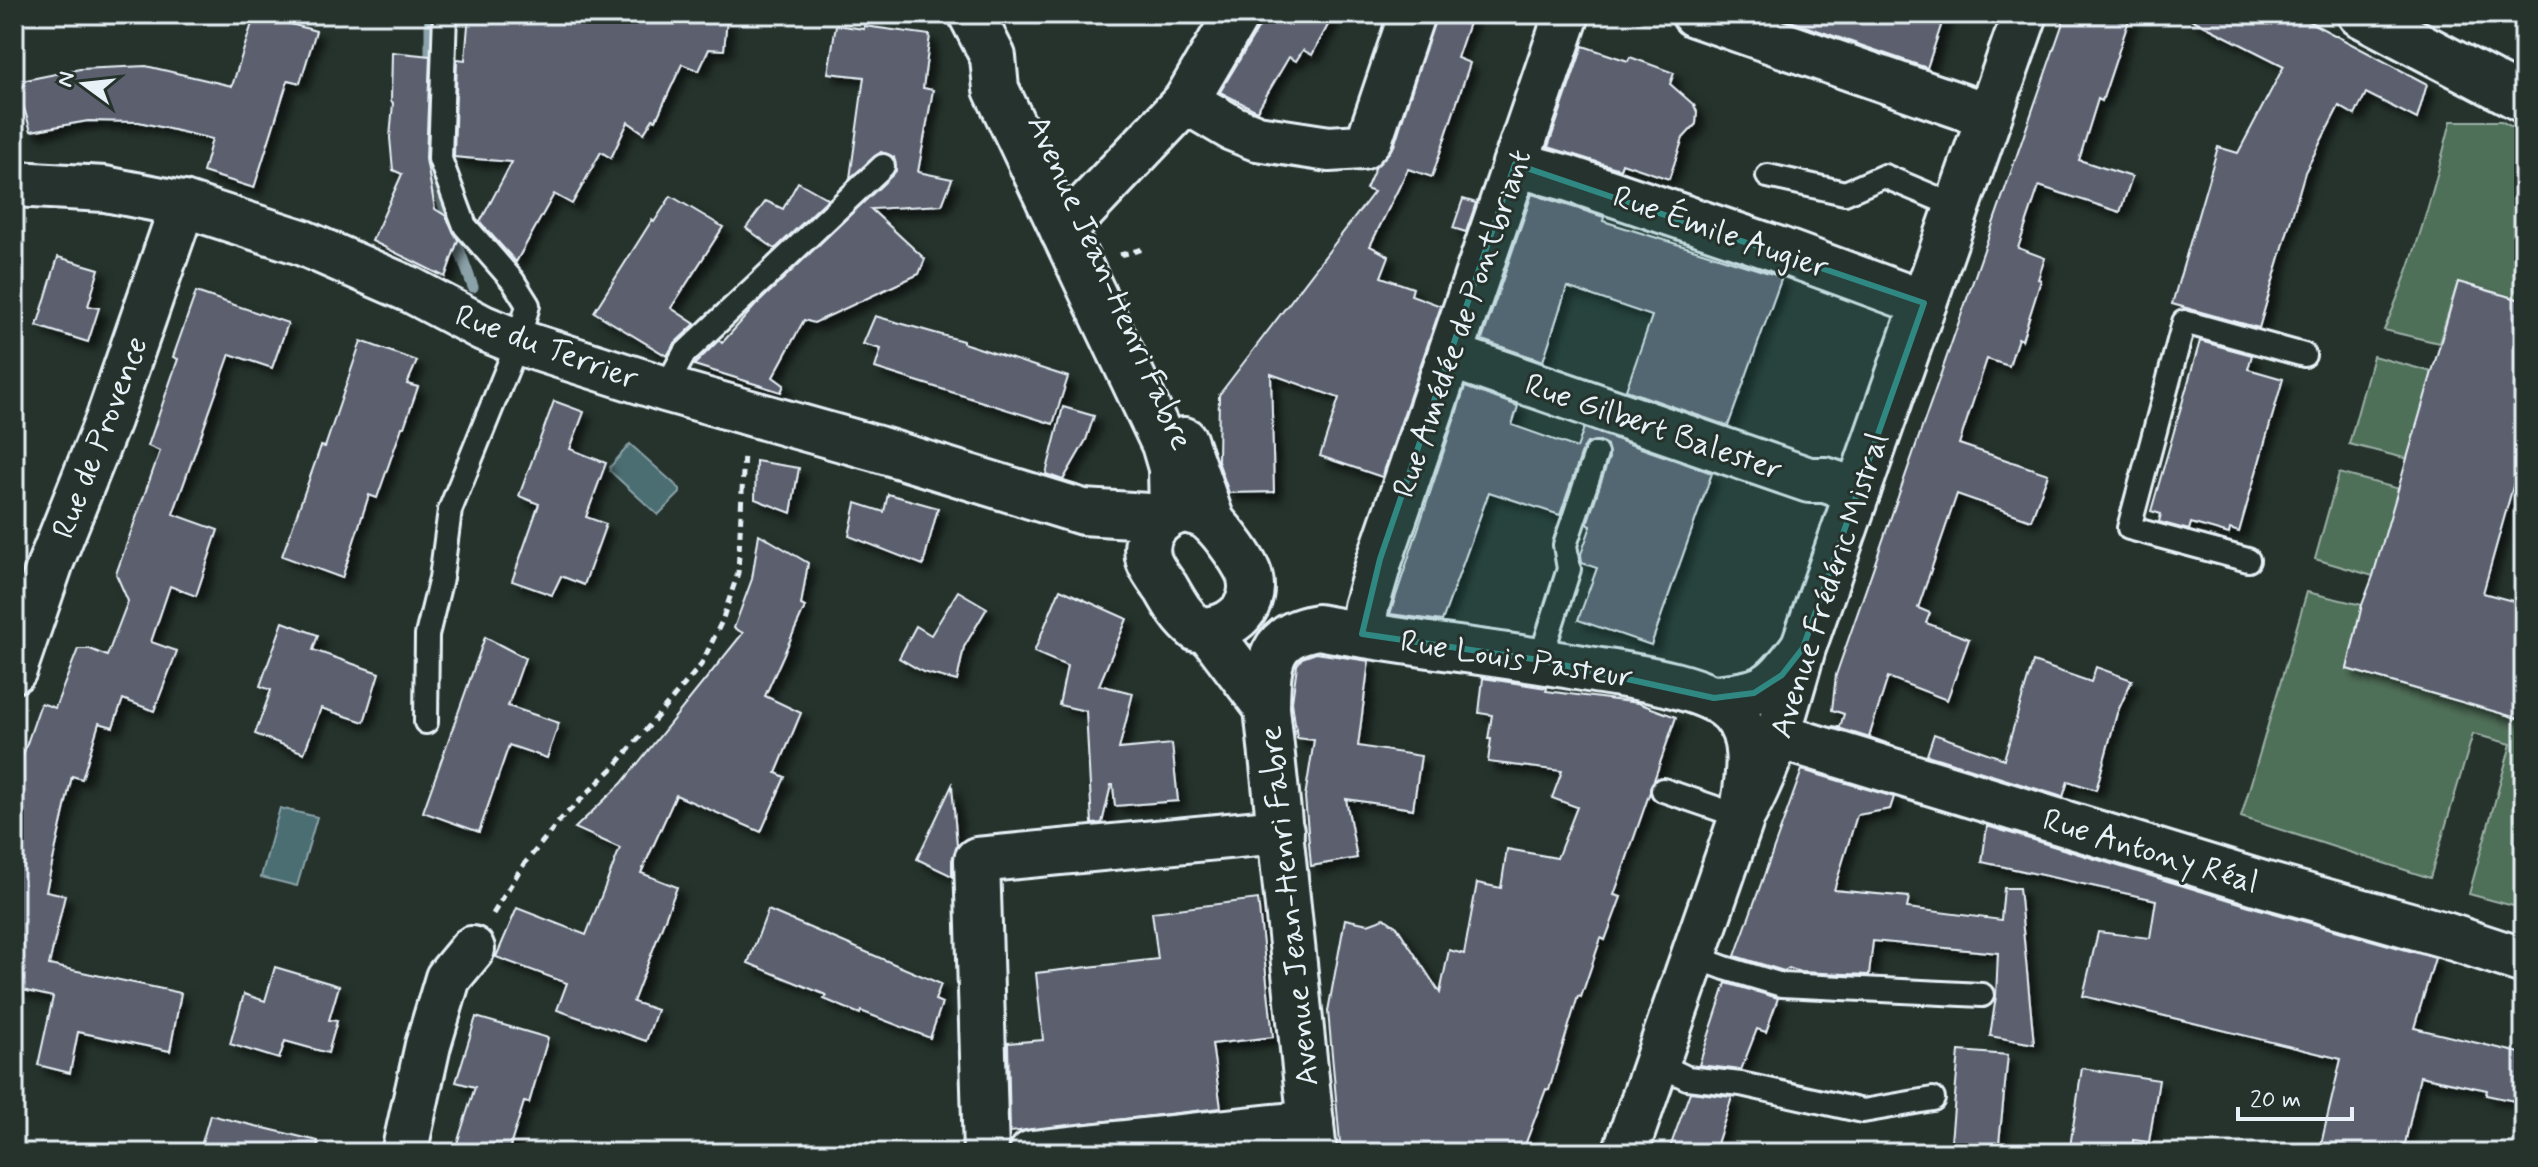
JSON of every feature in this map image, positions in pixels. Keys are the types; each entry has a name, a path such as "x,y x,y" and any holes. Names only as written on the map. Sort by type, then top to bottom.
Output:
{"street":[{"name":"Avenue Jean-Henri Fabre","path":"971,14 993,57 1017,73 1072,221 1164,444 1183,517"},
{"path":"1072,221 1186,101 1237,14"},
{"path":"1186,101 1232,128 1257,138 1329,149 1362,147 1370,138 1412,14"},
{"name":"Rue Amédée de Pontbriant","path":"1362,634 1366,607 1380,559 1567,14"},
{"path":"1694,14 1989,116"},
{"name":"Avenue Frédéric Mistral","path":"1625,1153 1742,817 1762,779 1778,736 1803,648 2025,14"},
{"path":"2360,14 2524,100"},
{"name":"Rue Émile Augier","path":"1515,164 1567,178 1777,249 1924,303"},
{"name":"Rue du Terrier","path":"14,184 105,189 183,204 301,242 411,290 483,328 518,342 665,389 1083,512 1183,517"},
{"name":"Rue de Provence","path":"14,670 51,562 108,420 183,204"},
{"name":"Rue Gilbert Balester","path":"1451,356 1809,480 1825,480 1858,491"},
{"name":"Rue du Terrier","path":"1083,512 1149,561"},
{"path":"1149,561 1147,545 1152,529 1183,517"},
{"name":"Rue Louis Pasteur","path":"1183,517 1250,575 1318,627 1540,660 1645,679 1714,698 1754,693 1769,687 1803,648"},
{"name":"Avenue Jean-Henri Fabre","path":"1149,561 1182,615 1197,629 1208,630 1267,708 1312,1138"},
{"path":"1208,630 1228,624 1240,616 1248,604 1250,575"},
{"path":"1267,708 1268,670 1274,651 1283,639 1304,629 1318,627"},
{"path":"1714,698 1732,712 1744,730 1748,774 1742,817"},
{"name":"Rue Antony Réal","path":"1778,736 2524,961"},
{"path":"986,1153 977,860 1281,831"},
{"path":"404,1153 428,1045 448,978 472,949"},
{"path":"1032,1153 1312,1138"}],"lane":[{"path":"426,722 427,635 441,578 450,510 518,342 528,305 513,281 465,226 440,159 445,14"},
{"path":"665,389 684,354 883,166"},
{"path":"1768,176 1845,193 1884,176 1958,207"},
{"path":"2248,560 2129,528 2184,322 2304,355"},
{"path":"1540,660 1569,569 1565,545 1596,454"},
{"path":"1663,790 1742,817"},
{"path":"1693,956 1782,985 1982,995"},
{"path":"1656,1063 1687,1078 1741,1084 1863,1111 1933,1099"}],"path":[{"path":"1120,255 1147,248"},
{"path":"472,949 521,868 561,819 661,716 701,665 722,621 738,573 745,454 741,442"}],"highlighted area":[{"path":"1515,164 1924,303 1803,648 1782,675 1754,693 1714,698 1540,660 1362,634 1380,559"}],"green space":[{"path":"2451,121 2501,121 2524,133 2524,301 2458,282 2439,343 2384,330 2422,227"},
{"path":"2373,356 2432,372 2408,459 2349,444"},
{"path":"2339,473 2399,489 2373,576 2315,559"},
{"path":"2307,592 2362,605 2347,669 2524,720 2524,909 2469,894 2511,744 2473,734 2430,878 2241,817"}],"water":[{"path":"630,444 680,489 680,493 658,515 610,471"},
{"path":"280,808 317,817 297,886 261,877"}],"building":[{"path":"255,14 316,31 300,83 288,80 254,188 203,172 212,139 139,122 88,121 31,131 16,82 80,69 146,66 232,86"},
{"path":"469,14 681,14 727,19 724,50 709,49 699,71 682,64 656,120 653,119 644,133 628,122 611,158 601,152 572,204 554,194 516,262 480,222 512,162 454,157 457,59 465,60"},
{"path":"1262,14 1334,14 1312,55 1303,50 1296,61 1289,57 1257,111 1220,92 1259,27"},
{"path":"1436,14 1472,14 1457,58 1470,63 1432,177 1408,169 1370,246 1389,256 1381,277 1413,288 1411,295 1441,306 1382,477 1320,456 1339,398 1271,374 1274,492 1229,493 1218,461 1219,395 1374,192 1366,189 1376,166 1394,146"},
{"path":"1770,14 1945,14 1927,68"},
{"path":"2066,14 2131,14 2102,101 2098,99 2079,160 2132,177 2120,212 2039,186 2018,248 2045,258 2038,279 2041,280 2022,340 2018,338 2009,366 1987,359 1959,444 2048,474 2031,520 1957,494 1918,608 1930,613 1926,623 1969,639 1947,700 1888,677 1869,737 1895,746 1832,726 1840,727 1844,714 1832,710 1836,675"},
{"path":"2181,14 2295,14 2427,84 2417,119 2366,93 2355,115 2339,106 2305,172 2259,328 2172,304 2218,147 2238,153 2284,66"},
{"path":"836,25 930,35 923,88 933,90 918,172 952,179 942,205 871,209 925,259 919,274 814,323 804,320 773,377 784,385 781,392 694,365 719,340 722,343 755,306 896,171 894,157 881,152 850,178 864,77 828,73"},
{"path":"1583,46 1628,61 1630,57 1674,73 1670,84 1694,105 1697,112 1696,124 1683,138 1669,179 1622,163 1620,169 1548,147"},
{"path":"392,52 430,56 426,159 435,209 446,216 458,240 445,277 372,241 402,174 393,170 390,138"},
{"path":"798,182 828,199 775,249 746,228 766,201 783,209"},
{"path":"1532,194 1604,217 1603,221 1782,277 1728,426 1626,390 1652,316 1567,287 1543,361 1482,340"},
{"path":"671,196 723,227 671,308 695,324 674,344 667,356 594,312 652,220 654,222"},
{"path":"1463,199 1476,203 1466,232 1453,228"},
{"path":"58,257 99,269 88,306 99,308 88,342 37,326"},
{"path":"2458,282 2524,301 2524,447 2483,593 2524,604 2524,720 2347,669 2362,605"},
{"path":"196,292 288,323 272,368 230,354 173,514 218,530 196,596 170,586 151,642 177,651 154,711 123,699 113,727 99,723 82,779 72,776 46,891 65,895 49,965 181,993 170,1051 78,1032 70,1073 38,1065 53,997 14,988 14,781 41,703 55,708 78,649 90,649 107,656 128,601 116,574 160,451 148,446 178,359 173,357"},
{"path":"875,316 963,341 1068,377 1053,424 875,368 881,349 863,344"},
{"path":"361,341 417,361 407,384 418,387 377,498 369,495 342,578 282,556 321,446 325,447"},
{"path":"2200,341 2252,355 2248,369 2283,379 2239,532 2230,529 2229,534 2191,523 2189,530 2159,522 2161,514 2151,511"},
{"path":"1465,387 1518,406 1512,425 1577,448 1584,428 1712,473 1651,645 1578,620 1597,568 1582,563 1581,554 1591,526 1587,524 1609,458 1607,445 1600,441 1587,443 1583,449 1560,515 1489,492 1442,621 1390,614"},
{"path":"554,401 584,412 570,449 606,463 586,517 606,524 584,585 561,576 552,595 512,581 539,504 519,496"},
{"path":"1063,407 1094,416 1086,440 1063,480 1046,474"},
{"path":"756,461 799,468 791,513 755,499"},
{"path":"888,494 938,508 923,565 849,536 856,503 884,512"},
{"path":"759,534 808,563 801,605 805,607 765,696 801,713 776,773 785,777 761,832 676,795 641,873 677,887 633,1002 657,1010 646,1041 557,1010 567,983 496,957 517,908 586,935 620,848 575,828 622,783 743,633 734,628 752,579"},
{"path":"1060,589 1127,619 1099,685 1133,693 1119,749 1172,744 1178,801 1115,806 1111,785 1102,823 1092,824 1086,711 1059,705 1067,666 1034,652"},
{"path":"958,591 987,608 964,647 957,681 923,672 899,658 916,626 931,635"},
{"path":"283,622 318,635 313,650 379,673 364,722 321,708 304,753 255,734 271,690 260,686"},
{"path":"485,637 525,658 508,706 559,723 547,758 509,745 479,832 423,812"},
{"path":"1316,653 1369,661 1358,746 1421,756 1413,809 1346,799 1357,858 1311,866 1305,797 1314,740 1297,738 1292,702 1297,665 1302,658"},
{"path":"2033,662 2091,682 2096,667 2132,680 2117,713 2096,790 2068,781 2063,797 1927,755 1934,734 2004,759"},
{"path":"1483,678 1547,688 1546,691 1638,703 1676,717 1614,895 1621,897 1605,940 1601,938 1581,997 1578,996 1549,1090 1546,1089 1522,1153 1341,1153 1328,1011 1345,919 1368,924 1384,918 1397,927 1440,993 1449,950 1464,954 1477,883 1501,888 1507,849 1557,858 1577,807 1552,798 1562,771 1488,762 1492,715 1479,713"},
{"path":"1802,770 1894,797 1890,809 1857,815 1834,890 1909,897 1907,908 2001,920 2004,888 2019,888 2034,1044 1990,1036 1998,953 1873,941 1869,975 1800,972 1789,968 1784,971 1735,956"},
{"path":"952,785 957,846 952,860 952,876 917,859"},
{"path":"1987,826 2256,908 2435,958 2414,1028 2524,1054 2524,1103 2486,1095 2487,1090 2420,1076 2403,1153 2319,1153 2341,1059 2083,996 2098,932 2150,938 2156,900 1982,862"},
{"path":"1258,899 1273,1037 1212,1044 1221,1108 1010,1132 1008,1043 1043,1040 1036,973 1158,959 1152,912"},
{"path":"768,910 941,984 935,1000 942,1003 930,1038 861,1011 860,1014 824,999 826,995 748,963"},
{"path":"275,967 339,986 329,1020 337,1021 328,1053 285,1041 279,1059 230,1044 244,994 265,1001"},
{"path":"1726,983 1778,998 1766,1032 1757,1029 1741,1070 1699,1065"},
{"path":"476,1017 548,1038 529,1103 524,1102 508,1153 454,1153 475,1087 456,1082"},
{"path":"1959,1051 2008,1055 1998,1153 1950,1153"},
{"path":"2082,1068 2159,1080 2149,1142 2133,1140 2133,1153 2069,1153"},
{"path":"1690,1092 1732,1097 1714,1153 1668,1153"},
{"path":"210,1115 318,1141 317,1153 199,1153"}],"waterway":[{"path":"430,14 430,137"},
{"path":"430,155 432,175 473,287"}]}
